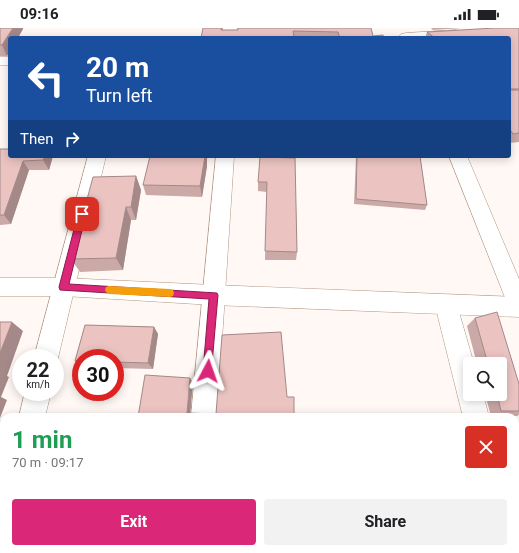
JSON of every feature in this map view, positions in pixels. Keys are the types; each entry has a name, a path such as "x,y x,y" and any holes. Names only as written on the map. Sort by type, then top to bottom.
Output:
{"street":[{"path":"405,34 466,33"},
{"path":"48,349 96,158"},
{"path":"204,413 225,158"},
{"path":"0,287 64,287 446,305 519,306 459,158"},
{"path":"446,305 475,413"},
{"path":"33,413 36,401"}],"building":[{"path":"0,28 13,28 2,45 0,45"},
{"path":"203,28 238,30 238,28 371,28 373,36 339,36 338,32 293,31 294,36 201,36"},
{"path":"519,28 519,89 511,89 511,36 432,36 427,32"},
{"path":"511,90 519,90 519,133 513,134 511,131"},
{"path":"0,149 8,149 8,158 44,158 43,160 23,161 4,215 0,215"},
{"path":"150,158 205,158 200,186 143,185"},
{"path":"260,158 295,158 297,252 265,251 267,182 258,182"},
{"path":"357,158 420,158 427,205 356,199"},
{"path":"136,176 131,207 126,207 116,258 71,259 93,177"},
{"path":"497,312 519,384 519,411 501,411 499,401 507,401 507,357 486,357 475,318"},
{"path":"0,322 12,322 0,353"},
{"path":"85,325 154,327 148,363 124,362 124,349 78,349"},
{"path":"281,332 287,397 294,397 294,413 216,413 222,335"},
{"path":"145,375 190,378 187,413 139,413"}],"slow traffic":[{"path":"109,290 170,293"}],"route":[{"path":"82,214 64,287 214,295 208,371"}]}
